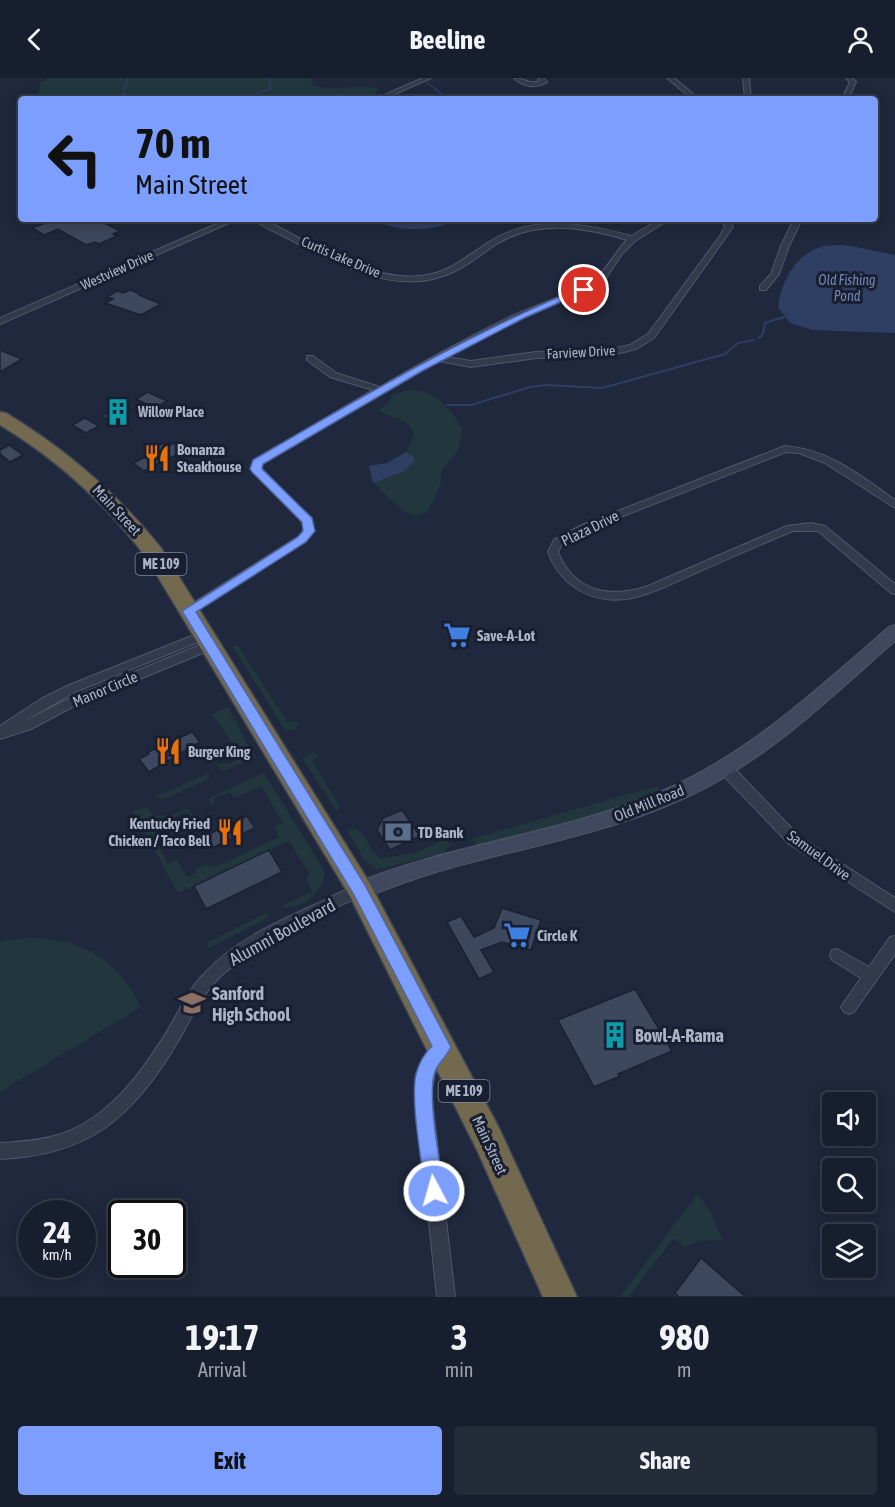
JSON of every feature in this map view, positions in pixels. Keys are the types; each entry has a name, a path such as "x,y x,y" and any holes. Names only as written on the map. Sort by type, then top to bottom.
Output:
{"highway":[{"name":"Main Street","path":"1,419 61,456 103,492 138,531 154,553 360,890 442,1047 560,1297"}],"street":[{"path":"385,96 428,78"},
{"path":"517,78 532,85 543,83 541,78"},
{"path":"670,78 692,96"},
{"path":"746,78 748,96"},
{"path":"846,96 853,82 849,78"},
{"name":"Westview Drive","path":"0,321 227,222"},
{"name":"Curtis Lake Drive","path":"263,222 363,269 404,279 450,271 465,264 501,238 531,228 579,227 632,239"},
{"path":"189,611 302,539 309,531 307,521 256,469 256,463 437,358 521,316 588,287 603,276 619,252 632,239 661,222"},
{"name":"Farview Drive","path":"437,358 471,364 546,354 612,352 641,344 651,336 724,236 729,227 726,222"},
{"path":"763,288 777,273 782,250 797,222"},
{"path":"310,358 333,375 381,390"},
{"name":"Plaza Drive","path":"895,505 820,456 801,449 785,449 586,527 558,542 553,550 560,566 577,585 600,595 622,596 650,589 791,528 811,526 826,532 895,590"},
{"name":"Old Mill Road","path":"360,890 380,881 455,859 608,820 684,790 725,768 768,738 895,631"},
{"name":"Manor Circle","path":"0,733 27,726 70,703 207,640"},
{"name":"Samuel Drive","path":"725,768 794,840 895,906"},
{"name":"Alumni Boulevard","path":"0,1151 32,1151 51,1147 103,1122 147,1078 202,985 217,970 259,941 360,890"},
{"path":"849,1006 895,942"},
{"path":"837,955 870,976"},
{"path":"442,1047 430,1060 423,1091 446,1297"}],"shaded area":[{"path":"48,78 312,78 311,84 320,87 362,86 379,89 371,96 37,96 41,83"},
{"path":"417,390 444,404 463,429 458,450 441,471 439,487 428,512 416,516 403,511 373,483 403,472 414,460 414,457 406,452 414,434 410,427 402,420 379,410 389,402 392,395"},
{"path":"238,645 288,723 294,721 299,724 295,729 285,730 233,647"},
{"path":"228,707 255,758 223,771 215,764 228,764 242,758 212,714"},
{"path":"312,753 318,755 312,761 340,807 337,811 302,758"},
{"path":"209,773 209,779 164,799 154,797"},
{"path":"264,773 324,870 322,884 317,891 298,906 284,907 283,905 312,891 306,880 309,873 289,841 178,893 133,811 147,807 153,816 171,815 189,809 194,817 192,818 186,812 159,824 163,831 153,836 168,864 177,860 187,877 197,872 195,869 206,865 215,867 279,837 274,827 283,823 261,786 234,798 230,792 213,799 215,807 209,801 211,797"},
{"path":"656,786 660,788 660,791 656,795 601,816 479,846 471,839"},
{"path":"355,829 362,834 381,859 418,852 445,839 450,845 444,853 376,870 374,866 365,861 347,830"},
{"path":"266,913 268,918 209,948 206,943"},
{"path":"29,938 66,942 96,954 121,976 141,1007 0,1092 0,941"},
{"path":"698,1193 712,1215 723,1240 698,1241 685,1247 674,1238 630,1295 632,1297 620,1297"}],"water":[{"path":"377,222 452,222 425,229 403,228"},
{"name":"Old Fishing Pond","path":"830,245 851,246 895,255 895,333 812,330 790,323 778,307 782,289 796,264 818,248"},
{"path":"406,452 414,457 414,461 403,472 373,483 369,466 387,463"}],"building":[{"path":"44,222 103,222 120,231 113,234 117,236 99,244 95,242 86,245 58,229 44,235 32,228 46,223"},
{"path":"130,290 161,304 141,315 105,303 113,299 107,297 117,291 123,293"},
{"path":"0,350 22,359 0,372"},
{"path":"148,392 167,401 155,408 136,399"},
{"path":"122,405 132,410 111,421 102,416"},
{"path":"85,418 99,426 86,433 72,425"},
{"name":"Bonanza Steakhouse","path":"163,443 167,447 174,443 184,451 144,471 133,463 156,452 152,449"},
{"path":"9,445 23,455 10,462 0,454 0,450"},
{"name":"Burger King","path":"192,732 200,742 149,772 139,759 149,754 148,752"},
{"name":"TD Bank","path":"402,810 420,836 390,850 377,830 383,818"},
{"name":"Kentucky Fried Chicken / Taco Bell","path":"247,816 255,828 212,848 205,836"},
{"path":"269,850 282,872 206,909 194,886"},
{"path":"502,908 541,920 531,950 502,942 481,950 494,972 479,979 447,922 461,916 474,937 494,928"},
{"name":"Bowl-A-Rama","path":"635,989 672,1051 594,1087 558,1020"},
{"path":"701,1258 746,1297 679,1297 675,1293"}],"waterway":[{"path":"125,96 128,78"},
{"path":"247,96 271,89 269,84 271,78"},
{"path":"427,83 443,95"},
{"path":"759,338 763,334 765,323 784,317"},
{"path":"447,405 471,405 530,387 547,385 602,388 725,354 738,343 754,340"}],"place":[{"name":"Willow Place","path":"118,412"},
{"name":"Bonanza Steakhouse","path":"157,458"},
{"name":"Save-A-Lot","path":"457,635"},
{"name":"Burger King","path":"168,751"},
{"name":"Kentucky Fried Chicken / Taco Bell","path":"230,832"},
{"name":"TD Bank","path":"398,832"},
{"name":"Circle K","path":"517,935"},
{"name":"Sanford High School","path":"192,1003"},
{"name":"Bowl-A-Rama","path":"615,1035"}],"route":[{"path":"434,1191 423,1091 430,1060 442,1047 360,890 189,611 302,539 309,531 310,526 307,521 255,468 257,462 418,368 521,316 584,290"}]}
